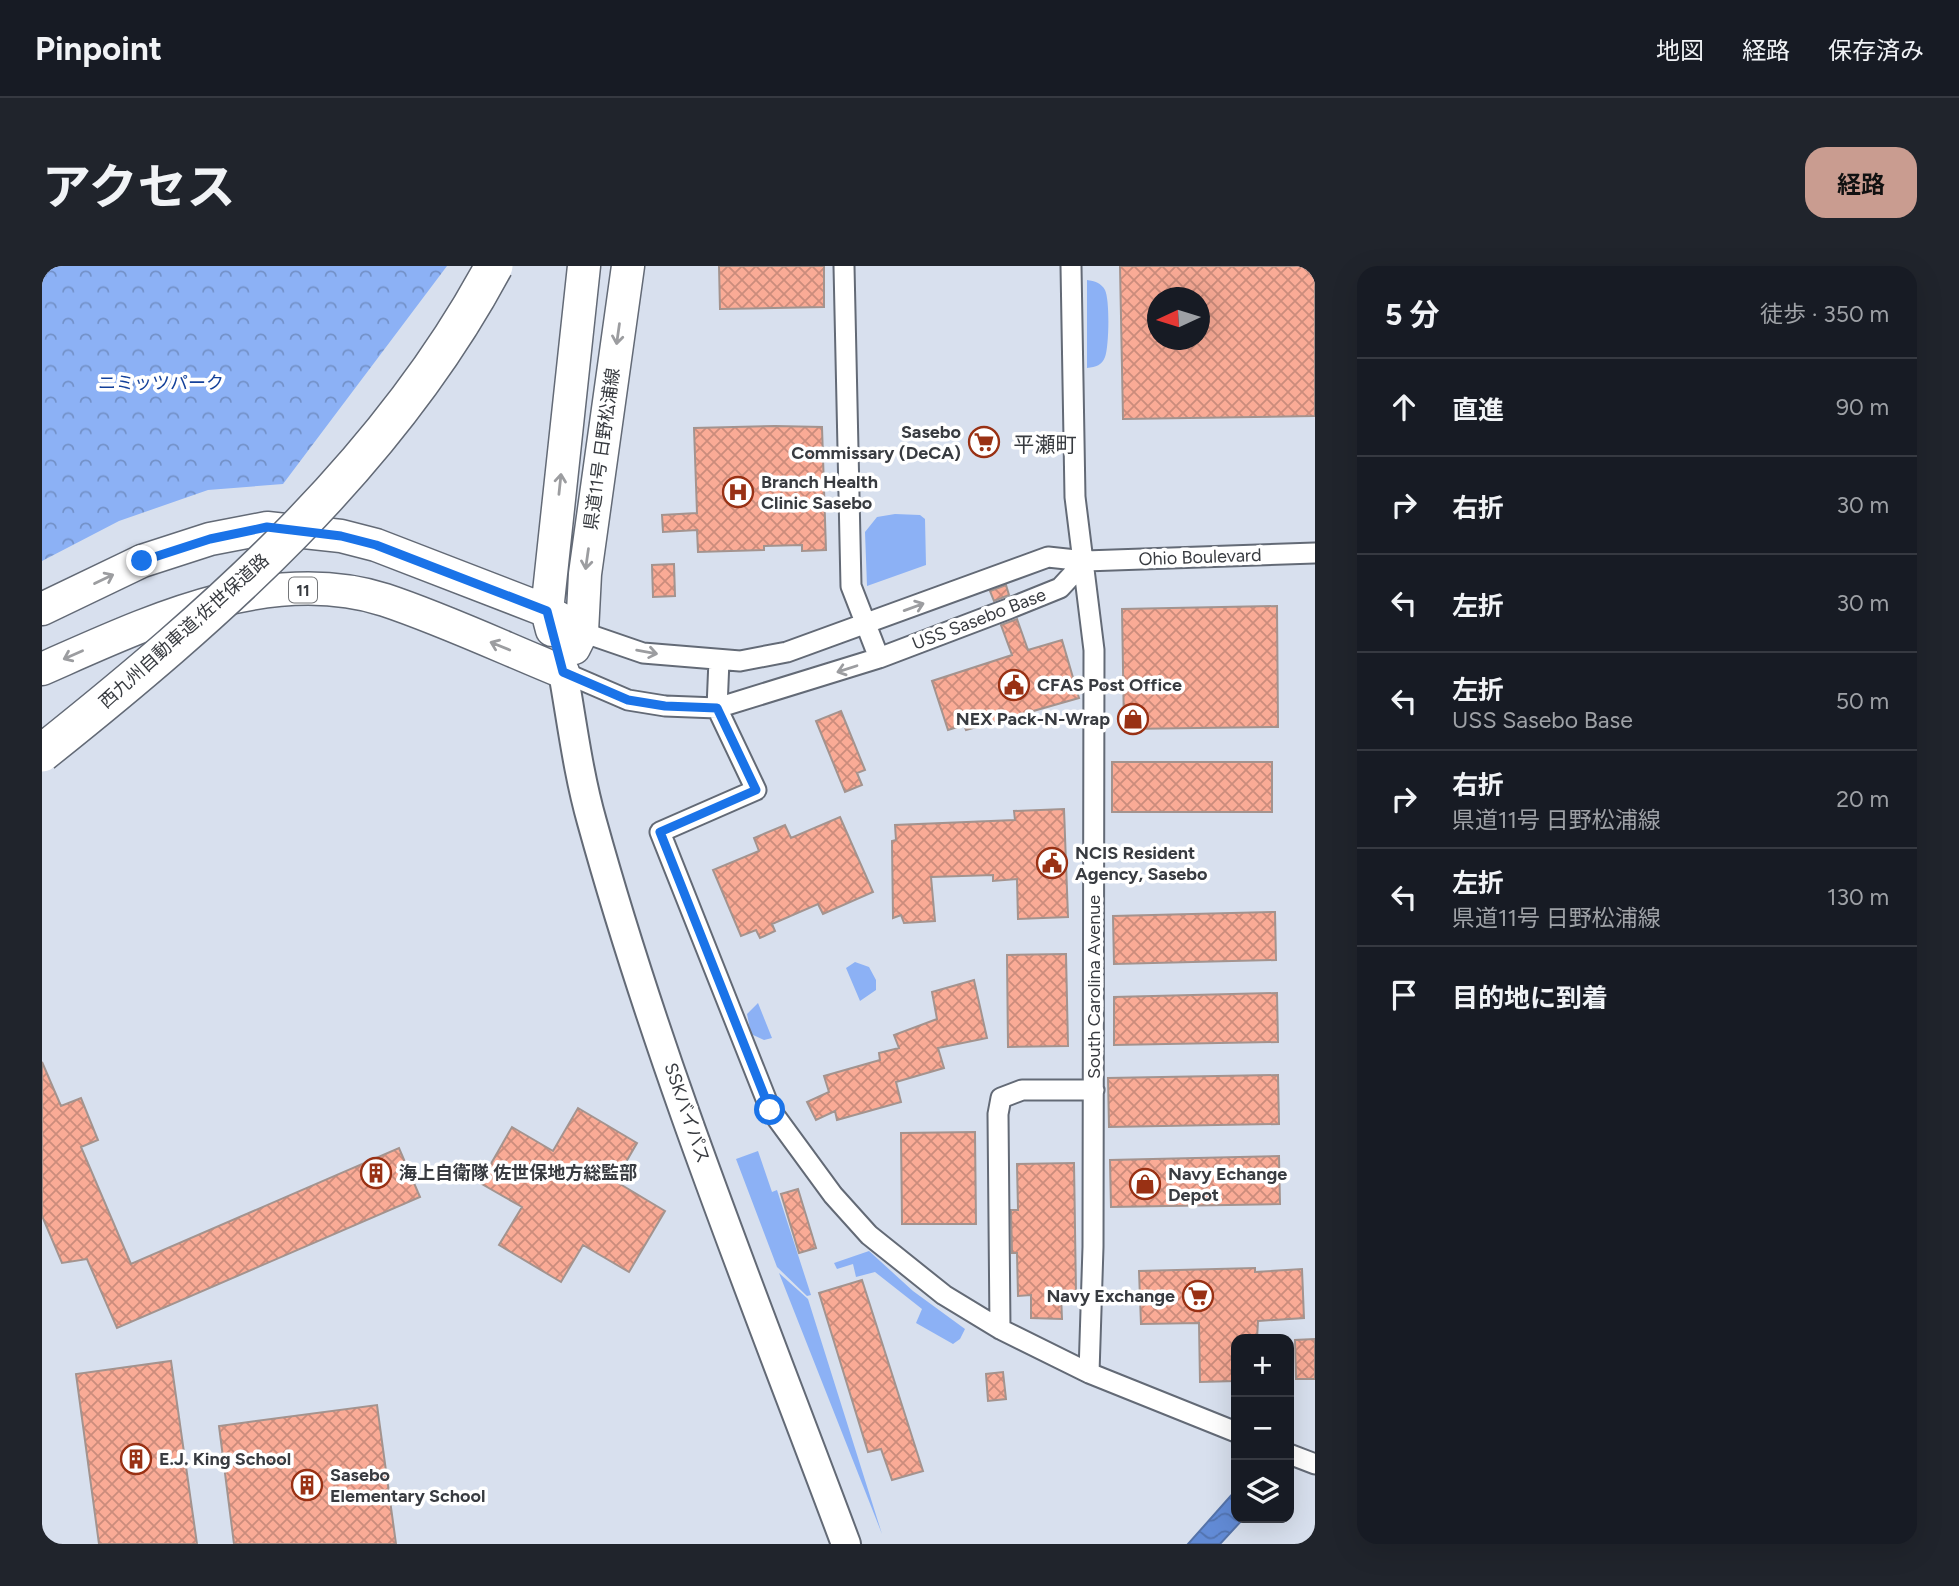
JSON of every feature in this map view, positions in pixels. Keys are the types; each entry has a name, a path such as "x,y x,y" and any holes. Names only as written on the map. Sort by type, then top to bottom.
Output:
{"highway":[{"name":"西九州自動車道;佐世保道路","path":"42,753 130,682 198,622 268,556 350,471 417,386 480,293 494,266"}],"main road":[{"name":"県道11号 日野松浦線","path":"563,672 547,611 584,266"},
{"name":"県道11号 日野松浦線","path":"563,672 582,632 584,574 628,266"},
{"path":"42,609 142,561 210,539 267,527 341,536 376,545 547,611 582,632"},
{"name":"11","path":"42,668 168,614 274,590 331,591 383,600 563,672"}],"street":[{"path":"844,266 851,586 879,658"},
{"name":"South Carolina Avenue","path":"1071,266 1075,497 1094,650 1094,1090 1089,1373"},
{"name":"Ohio Boulevard","path":"1085,561 1315,553"},
{"name":"USS Sasebo Base","path":"582,632 643,653 740,661 788,652 1048,557 1085,561"},
{"name":"USS Sasebo Base","path":"563,672 628,700 665,706 717,708 879,658 1060,588 1085,561"},
{"path":"719,660 717,708 756,790 660,832 770,1110 833,1195 869,1235 944,1295 1000,1329 1089,1373 1231,1430"},
{"name":"SSKバイパス","path":"563,672 591,821 640,973 697,1145 846,1544"},
{"path":"1000,1329 1000,1098 1023,1090 1094,1090"},
{"path":"1294,1456 1315,1464"}],"green space":[{"name":"ニミッツパーク","path":"42,266 447,266 283,484 208,490 119,521 42,561"},
{"path":"1087,280 1098,283 1105,290 1108,323 1104,360 1087,368"},
{"path":"895,514 920,515 925,519 926,565 867,586 865,532 877,517"},
{"path":"855,962 869,967 876,980 876,990 860,1001 846,968"},
{"path":"758,1003 772,1038 764,1040 751,1034 747,1014"},
{"path":"758,1151 772,1192 777,1190 811,1295 807,1296 777,1267 736,1159"},
{"path":"869,1251 913,1291 965,1329 960,1339 953,1344 916,1323 922,1309 875,1272 856,1277 853,1264 837,1269 834,1263"},
{"path":"779,1273 808,1299 882,1534"}],"water":[{"path":"1231,1496 1231,1523 1239,1523 1220,1544 1188,1544"}],"building":[{"path":"719,266 824,266 824,307 720,309"},
{"path":"1120,266 1315,266 1315,416 1123,419"},
{"path":"822,427 826,550 802,551 802,545 764,546 764,550 698,552 697,530 663,532 662,515 697,513 694,428"},
{"path":"674,564 675,596 653,597 652,565"},
{"path":"1006,585 1009,595 994,601 990,591"},
{"path":"1277,606 1278,727 1124,729 1122,609"},
{"name":"CFAS Post Office","path":"1017,619 1028,650 1062,640 1079,698 966,730 964,725 948,730 932,681 1012,655 1001,625"},
{"path":"841,711 865,770 857,773 862,785 845,792 816,721"},
{"path":"1112,762 1272,762 1272,812 1112,812"},
{"path":"1064,809 1068,917 1018,919 1017,879 993,881 993,875 931,877 935,921 904,923 901,915 893,918 892,841 896,840 895,825 1015,820 1014,811"},
{"path":"840,817 873,892 823,914 818,904 772,924 775,931 760,938 756,930 741,936 713,870 759,851 754,838 785,825 791,838"},
{"path":"1275,912 1276,960 1114,964 1113,916"},
{"path":"1066,954 1068,1046 1008,1047 1007,955"},
{"path":"974,980 987,1038 938,1048 944,1068 896,1082 901,1102 837,1120 835,1111 816,1120 807,1102 829,1092 824,1076 880,1060 879,1053 899,1048 894,1035 937,1019 932,992"},
{"path":"1277,993 1278,1042 1114,1045 1114,997"},
{"name":"海上自衛隊 佐世保地方総監部","path":"42,1062 61,1106 81,1098 98,1140 81,1147 131,1264 399,1148 420,1197 117,1328 87,1259 62,1263 42,1216"},
{"path":"1278,1075 1279,1124 1109,1127 1108,1078"},
{"path":"578,1108 637,1143 615,1181 665,1211 629,1272 583,1245 561,1282 499,1245 522,1207 480,1183 512,1127 553,1151"},
{"path":"975,1132 976,1224 902,1224 901,1133"},
{"path":"1279,1156 1280,1204 1111,1207 1110,1160"},
{"path":"1074,1163 1076,1294 1061,1295 1062,1319 1031,1318 1031,1295 1018,1296 1017,1253 1012,1253 1011,1210 1018,1210 1017,1164"},
{"path":"798,1189 816,1248 799,1253 781,1194"},
{"path":"1255,1268 1255,1272 1302,1269 1304,1318 1258,1321 1257,1334 1231,1334 1231,1381 1200,1382 1199,1323 1141,1324 1139,1271"},
{"path":"862,1280 923,1471 892,1480 881,1449 868,1452 819,1293"},
{"path":"1315,1339 1315,1379 1296,1379 1295,1340"},
{"name":"E.J. King School","path":"171,1361 197,1544 99,1544 76,1374"},
{"path":"1003,1372 1006,1399 988,1401 986,1374"},
{"name":"Sasebo Elementary School","path":"377,1405 396,1544 234,1544 219,1426"}],"place":[{"name":"Sasebo Commissary (DeCA)","path":"984,442"},
{"name":"Branch Health Clinic Sasebo","path":"738,492"},
{"name":"CFAS Post Office","path":"1014,685"},
{"name":"NEX Pack-N-Wrap","path":"1133,719"},
{"name":"NCIS Resident Agency, Sasebo","path":"1052,863"},
{"name":"海上自衛隊 佐世保地方総監部","path":"376,1173"},
{"name":"Navy Echange Depot","path":"1145,1184"},
{"name":"Navy Exchange","path":"1198,1296"},
{"name":"E.J. King School","path":"136,1459"},
{"name":"Sasebo Elementary School","path":"307,1485"}],"district":[{"name":"平瀬町","path":"1045,445"}],"route":[{"path":"142,561 210,539 267,527 341,536 376,545 547,611 563,672 628,700 665,706 717,708 756,790 660,832 770,1110"}]}
